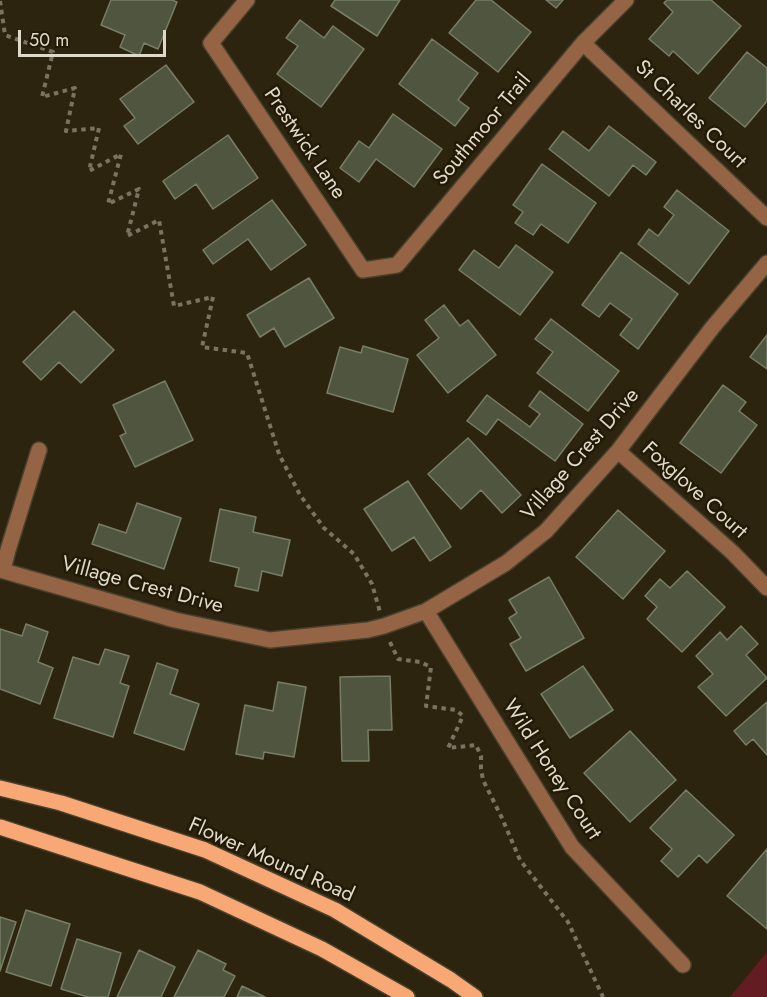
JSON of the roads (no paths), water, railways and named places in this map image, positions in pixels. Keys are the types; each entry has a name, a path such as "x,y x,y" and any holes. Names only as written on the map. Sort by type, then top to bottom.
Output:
{"main road":[{"name":"Flower Mound Road","path":"0,788 61,803 205,850 335,910 475,997"},
{"path":"0,827 200,892 322,949 407,997"}],"street":[{"name":"Prestwick Lane","path":"247,0 211,43 363,270"},
{"name":"Southmoor Trail","path":"363,270 397,265 583,43 626,0"},
{"name":"St Charles Court","path":"583,43 767,218"},
{"name":"Village Crest Drive","path":"2,570 175,620 270,640 368,630 426,611 506,563 546,531 618,451 712,328 767,263"},
{"path":"2,570 39,450"},
{"name":"Foxglove Court","path":"618,451 732,552 767,588"},
{"name":"Wild Honey Court","path":"426,611 572,847 683,964"}]}
